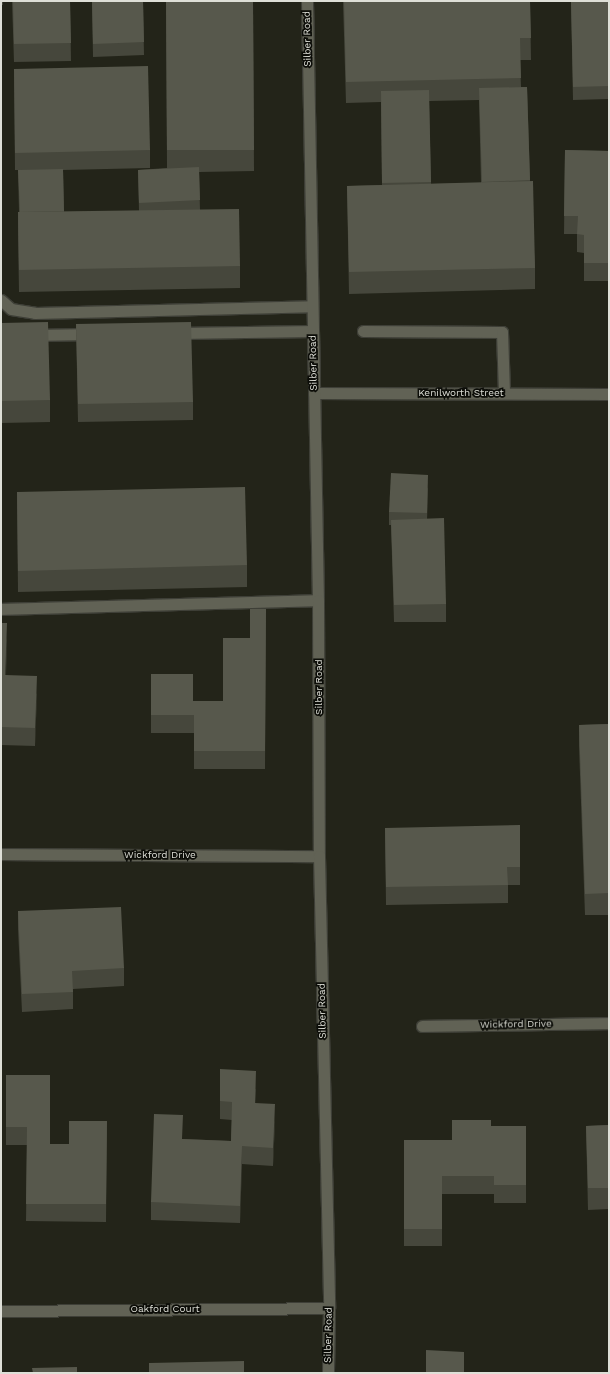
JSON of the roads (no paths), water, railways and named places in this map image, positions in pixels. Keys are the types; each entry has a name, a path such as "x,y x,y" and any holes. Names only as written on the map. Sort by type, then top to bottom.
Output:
{"street":[{"name":"Silber Road","path":"307,1 318,600 319,856 329,1308 328,1373"},
{"path":"1,300 11,309 35,313 312,306"},
{"path":"170,333 313,331"},
{"path":"363,331 502,332 504,394"},
{"path":"22,335 102,334"},
{"name":"Kenilworth Street","path":"314,393 609,394"},
{"path":"1,609 318,600"},
{"name":"Wickford Drive","path":"1,854 319,856"},
{"name":"Wickford Drive","path":"422,1026 609,1023"},
{"name":"Oakford Court","path":"1,1311 329,1308"}]}
